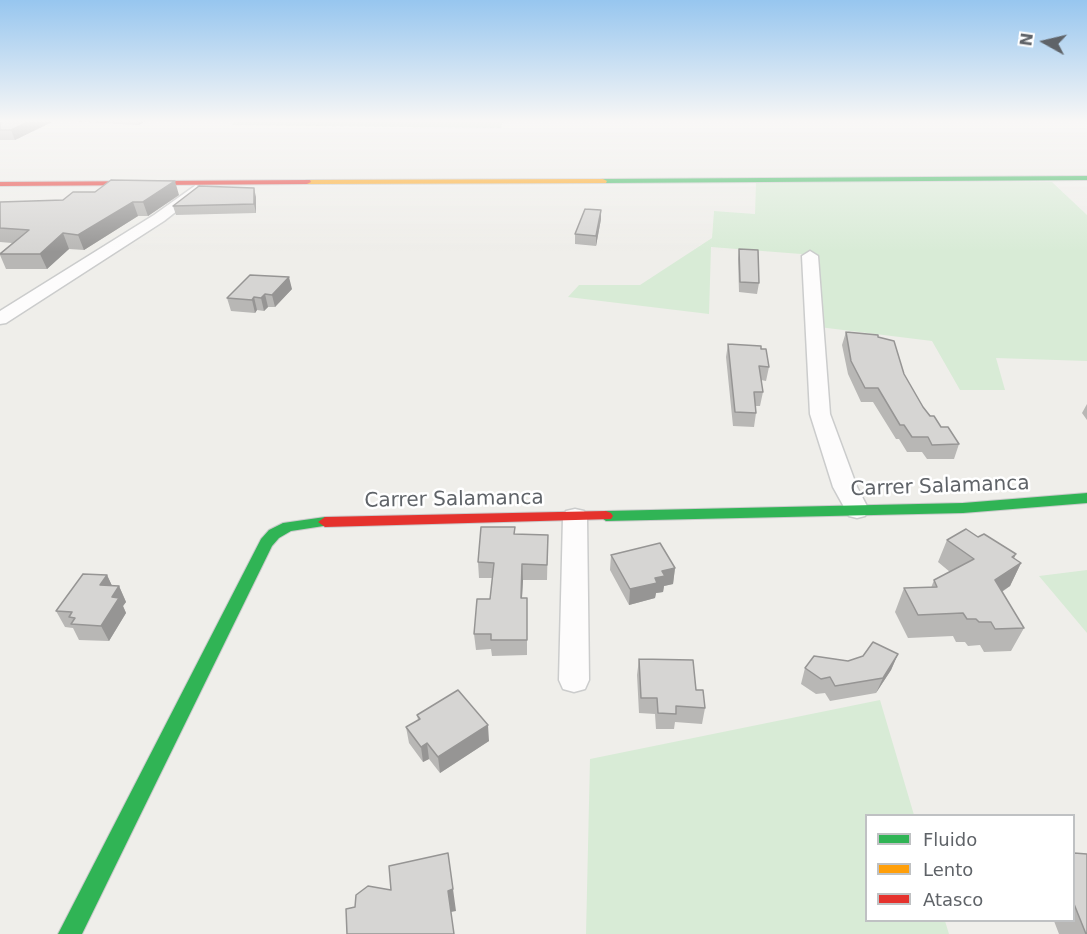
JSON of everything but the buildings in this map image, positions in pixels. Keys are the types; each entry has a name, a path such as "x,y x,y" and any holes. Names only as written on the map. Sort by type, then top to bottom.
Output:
{"street":[{"path":"0,184 1087,178"},
{"path":"0,319 159,218 206,182"},
{"path":"810,256 820,414 845,487 857,510"},
{"name":"Carrer Salamanca","path":"70,934 261,554 274,534 288,526 307,522 963,508 1087,498"},
{"path":"574,680 575,517"}],"green space":[{"path":"756,182 1052,182 1087,215 1087,361 996,358 1005,390 960,390 932,341 819,327 814,255 711,247 709,314 568,297 579,285 640,285 712,238 714,211 755,214"},
{"path":"1087,570 1087,633 1039,576"},
{"path":"880,700 914,814 865,814 865,922 945,922 949,934 586,934 590,759"}],"traffic: fast":[{"path":"603,181 1087,178"},
{"path":"606,516 963,508 1087,498"},
{"path":"70,934 266,543 274,534 288,526 325,522"}],"traffic: slow":[{"path":"307,182 603,181"}],"traffic: jam":[{"path":"0,184 307,182"},
{"path":"325,522 606,516"}]}
